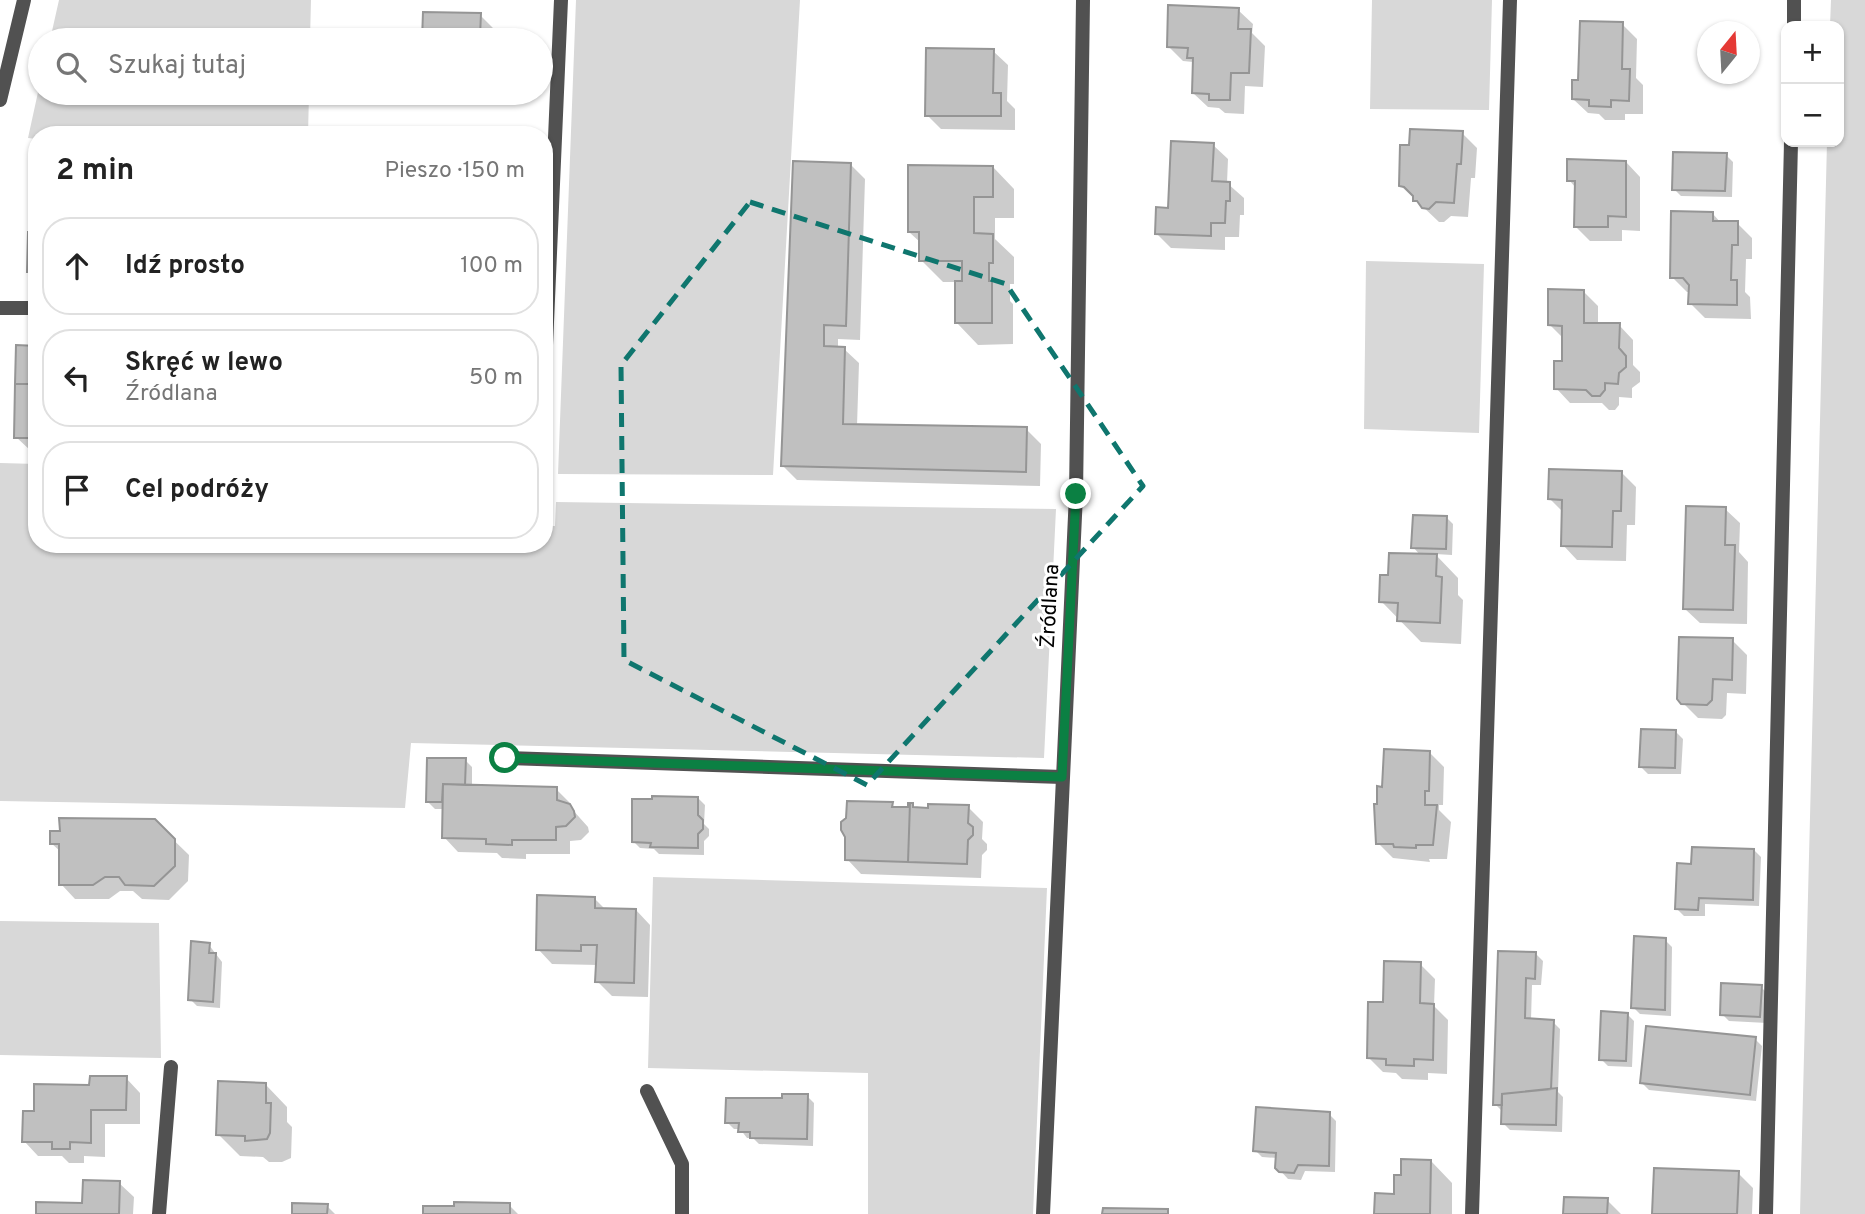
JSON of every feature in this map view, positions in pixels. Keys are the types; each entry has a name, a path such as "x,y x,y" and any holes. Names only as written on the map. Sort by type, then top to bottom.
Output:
{"street":[{"path":"0,100 24,0"},
{"path":"553,184 561,0"},
{"name":"Źródlana","path":"1043,1214 1076,494 1083,0"},
{"path":"1472,1214 1510,0"},
{"path":"1794,0 1794,21"},
{"path":"1766,1214 1791,147"},
{"path":"0,308 28,308"},
{"path":"505,758 1062,777"},
{"path":"159,1214 172,1067"},
{"path":"648,1091 682,1164 682,1214"}],"highlighted area":[{"path":"750,202 1006,284 1143,486 867,785 624,660 621,365"}],"shaded area":[{"path":"59,0 311,0 310,28 53,28"},
{"path":"576,0 800,0 773,475 558,474"},
{"path":"1372,0 1492,0 1489,110 1370,109"},
{"path":"1831,0 1865,0 1865,1214 1800,1214 1827,147 1844,147 1844,21 1830,21"},
{"path":"35,105 309,105 308,126 31,126"},
{"path":"1366,261 1484,264 1479,433 1364,429"},
{"path":"0,463 28,464 28,553 553,553 556,502 1056,509 1044,758 411,743 405,808 0,801"},
{"path":"653,877 1047,888 1033,1214 868,1214 868,1073 648,1068"},
{"path":"0,921 159,923 161,1058 0,1055"}],"building":[{"path":"1168,5 1239,8 1238,29 1251,29 1249,73 1231,73 1230,100 1209,100 1209,94 1192,93 1193,58 1187,58 1188,48 1167,47"},
{"path":"423,12 481,13 480,28 422,28"},
{"path":"1580,21 1623,22 1622,69 1630,69 1629,101 1611,100 1611,107 1589,106 1589,100 1572,99 1572,80 1578,80"},
{"path":"926,48 994,49 993,93 1001,93 1001,116 925,116"},
{"path":"1410,129 1463,131 1461,164 1457,164 1454,203 1436,202 1429,209 1422,208 1417,201 1413,201 1413,196 1404,187 1399,186 1400,145 1409,145"},
{"path":"1171,141 1214,143 1212,181 1230,182 1230,201 1226,201 1225,223 1211,223 1211,236 1155,234 1156,207 1168,208"},
{"path":"1673,152 1727,153 1725,191 1672,190"},
{"path":"1567,159 1626,161 1626,217 1608,216 1608,227 1574,227 1575,181 1567,181"},
{"path":"793,161 851,163 846,326 824,325 824,346 845,347 843,424 1027,427 1026,472 781,466"},
{"path":"908,165 993,166 993,197 974,197 974,233 993,234 993,263 989,263 992,323 955,323 955,281 962,281 962,261 919,261 919,232 908,232"},
{"path":"1671,211 1713,212 1713,221 1738,221 1738,245 1732,245 1731,280 1737,280 1737,305 1688,304 1689,285 1683,278 1670,278"},
{"path":"1548,289 1584,290 1584,323 1620,323 1619,348 1626,356 1626,367 1619,373 1618,384 1605,383 1605,390 1600,396 1592,396 1586,390 1554,389 1554,361 1562,361 1562,326 1548,325"},
{"path":"16,345 28,346 28,384 15,384"},
{"path":"15,384 28,384 28,438 14,438"},
{"path":"1549,469 1622,471 1621,511 1613,511 1612,547 1561,546 1562,500 1548,499"},
{"path":"1686,506 1726,507 1725,545 1735,545 1733,610 1683,609"},
{"path":"1413,515 1447,516 1446,549 1411,548"},
{"path":"1389,553 1437,554 1436,576 1442,577 1440,623 1397,621 1398,603 1379,602 1380,575 1388,575"},
{"path":"1679,637 1733,638 1732,680 1713,679 1712,700 1707,705 1681,704 1677,699"},
{"path":"1641,729 1676,730 1675,768 1639,767"},
{"path":"1384,749 1430,751 1429,791 1425,791 1425,805 1437,805 1433,845 1416,845 1416,848 1376,844 1374,804 1377,804 1377,786 1382,787"},
{"path":"427,758 466,758 465,785 443,784 442,802 426,802"},
{"path":"443,784 557,787 557,800 570,804 575,817 566,826 556,827 556,840 512,840 512,845 486,844 486,839 442,838"},
{"path":"652,796 698,797 698,815 703,820 703,829 698,834 698,848 650,847 651,843 632,842 632,799 652,799"},
{"path":"847,801 893,802 892,807 908,807 910,803 908,862 845,860 845,837 841,822 846,818"},
{"path":"910,803 913,803 913,807 928,808 928,804 969,805 968,823 973,827 973,835 968,840 967,864 908,862"},
{"path":"59,818 155,819 175,839 175,866 154,886 125,885 119,877 105,877 93,885 59,885 59,844 50,844 50,831 60,831"},
{"path":"1692,847 1754,849 1753,900 1699,898 1698,910 1675,909 1677,863 1691,864"},
{"path":"537,895 595,897 595,908 636,909 634,983 595,982 597,945 581,945 581,951 536,950"},
{"path":"1634,936 1666,938 1665,1010 1631,1008"},
{"path":"191,941 210,943 209,953 216,953 213,1002 188,1000"},
{"path":"1498,951 1536,952 1535,979 1526,978 1525,1018 1554,1020 1551,1089 1502,1094 1502,1105 1493,1105"},
{"path":"1384,961 1421,962 1420,1003 1434,1004 1433,1060 1414,1059 1414,1066 1386,1065 1386,1059 1367,1058 1368,1002 1383,1002"},
{"path":"1721,983 1762,985 1760,1017 1720,1015"},
{"path":"1601,1011 1628,1013 1626,1061 1599,1060"},
{"path":"1646,1026 1756,1037 1750,1095 1640,1083"},
{"path":"90,1076 127,1076 126,1110 91,1110 91,1143 70,1142 70,1149 52,1149 52,1142 22,1142 23,1111 34,1111 34,1084 89,1085"},
{"path":"218,1081 266,1083 266,1103 271,1103 270,1133 267,1139 245,1141 245,1136 216,1135"},
{"path":"1557,1088 1556,1125 1501,1124 1502,1094"},
{"path":"782,1094 808,1094 807,1139 750,1138 750,1132 738,1132 739,1123 725,1123 726,1098 782,1098"},
{"path":"1256,1107 1330,1112 1329,1166 1298,1165 1294,1173 1279,1172 1275,1168 1276,1153 1253,1151"},
{"path":"1401,1159 1431,1160 1430,1214 1374,1214 1375,1193 1394,1194 1394,1175 1401,1175"},
{"path":"1654,1168 1739,1171 1737,1214 1652,1214"},
{"path":"83,1180 120,1181 119,1214 36,1214 36,1202 82,1203"},
{"path":"1564,1197 1608,1198 1607,1214 1563,1214"},
{"path":"454,1202 510,1203 510,1214 423,1214 423,1206 454,1206"},
{"path":"292,1203 328,1204 327,1214 292,1214"},
{"path":"1103,1208 1168,1209 1168,1214 1102,1214"}],"route":[{"path":"505,758 1062,777 1076,494"}]}
